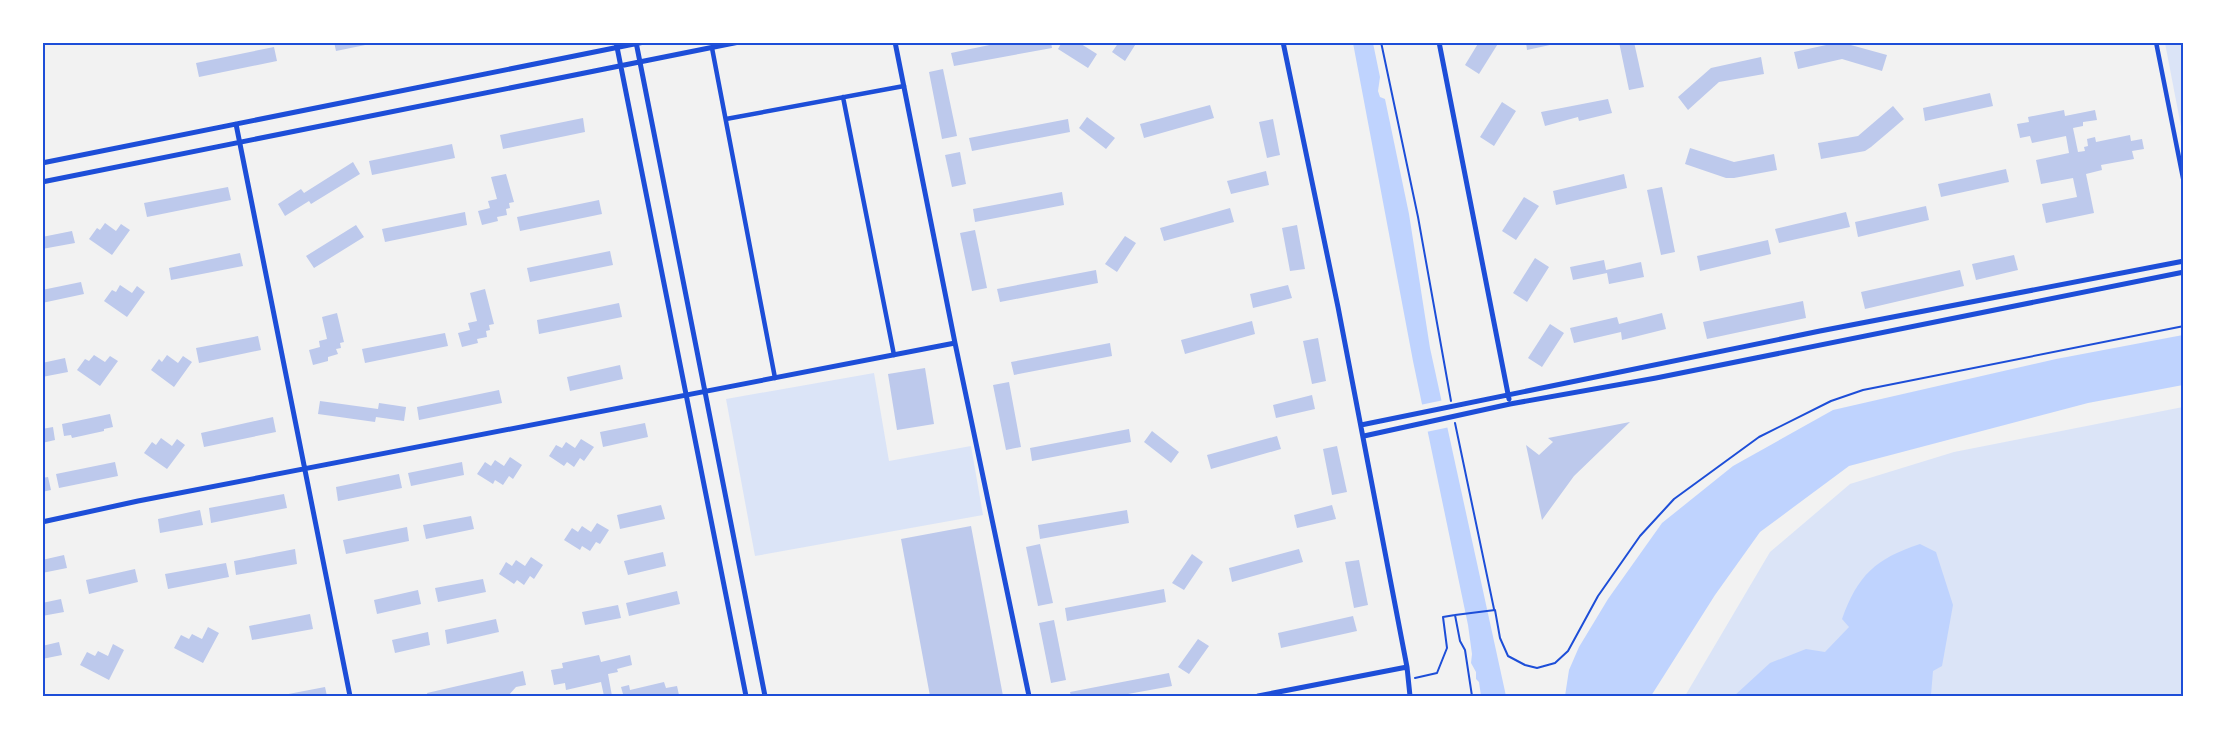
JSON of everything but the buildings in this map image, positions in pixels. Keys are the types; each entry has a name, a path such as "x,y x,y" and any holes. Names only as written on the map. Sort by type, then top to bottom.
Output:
{"street":[{"path":"42,163 617,45 644,42"},
{"path":"42,182 739,42"},
{"path":"895,42 955,343 1029,696"},
{"path":"1283,42 1364,436 1407,667 1410,696"},
{"path":"1439,42 1510,404"},
{"path":"2156,42 2184,183"},
{"path":"636,43 765,696"},
{"path":"617,45 746,696"},
{"path":"712,48 776,378"},
{"path":"726,120 904,86"},
{"path":"843,97 894,355"},
{"path":"236,124 350,696"},
{"path":"1361,425 1820,331 2184,260"},
{"path":"1364,436 1470,412 1656,378 2184,272"},
{"path":"42,522 138,501 955,343"},
{"path":"1258,696 1407,667"}],"path":[{"path":"1381,42 1418,217 1452,406"},
{"path":"1455,423 1500,638 1508,656 1525,665 1536,668 1555,663 1568,652 1598,596 1640,536 1674,499 1759,437 1798,416 1831,401 1863,390 2184,326"},
{"path":"1409,680 1437,673 1447,648 1443,617 1495,610"},
{"path":"1455,615 1460,641 1465,650 1472,696"}],"shaded area":[{"path":"2165,43 2183,43 2183,137"},
{"path":"874,373 889,461 971,446 983,515 755,556 726,399"},
{"path":"2183,407 2183,696 1685,696 1770,552 1850,484 1954,452"}],"water":[{"path":"1353,43 1373,43 1380,77 1378,91 1380,97 1385,99 1409,214 1430,348 1506,696 1481,696 1476,672 1471,663 1472,654 1468,625 1413,361"},
{"path":"2183,335 2183,385 2088,403 1849,466 1760,532 1715,595 1651,696 1565,696 1569,670 1579,647 1608,599 1662,523 1733,466 1833,410 2056,359"},
{"path":"1920,544 1936,552 1953,605 1942,666 1933,671 1931,695 1935,696 1734,696 1770,663 1806,649 1825,652 1849,627 1842,619 1848,604 1862,580 1870,571 1891,556"}],"pier":[{"path":"1444,400 1450,427 1426,432 1420,405"}]}
